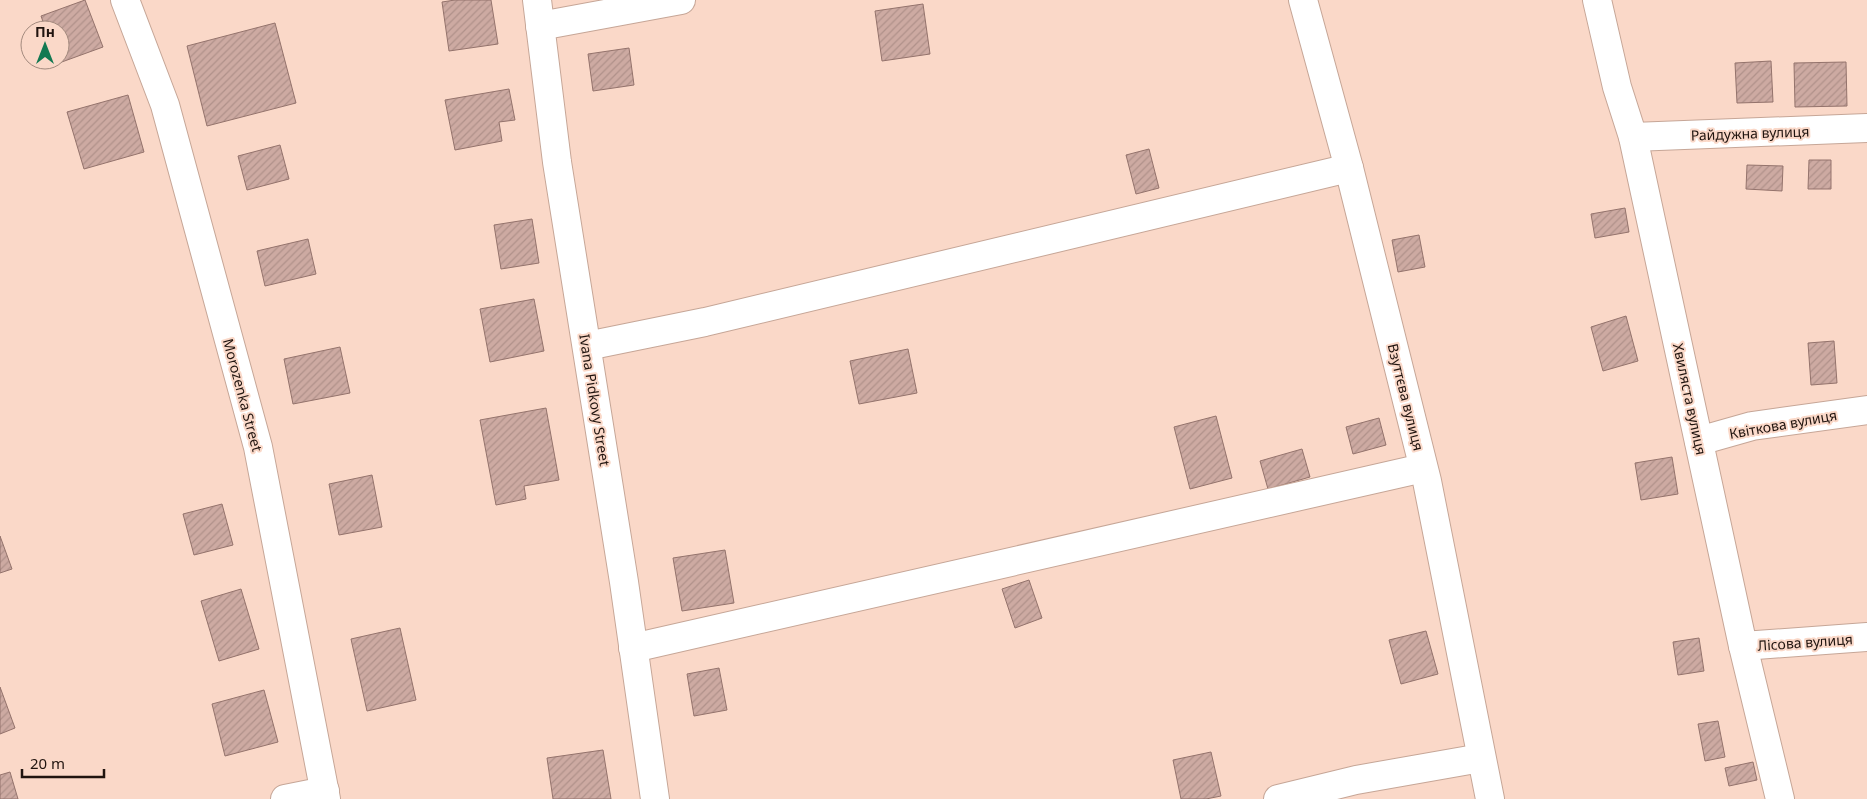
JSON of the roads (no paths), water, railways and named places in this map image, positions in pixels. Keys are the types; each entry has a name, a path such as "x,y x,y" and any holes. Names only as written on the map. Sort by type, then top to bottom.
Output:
{"street":[{"name":"Morozenka Street","path":"125,0 165,105 258,447 325,795"},
{"path":"538,13 681,0"},
{"name":"Взуттєва вулиця","path":"1302,0 1349,168 1423,468 1480,758 1490,799"},
{"name":"Хвиляста вулиця","path":"1598,0 1617,87 1633,137 1743,646 1780,799"},
{"name":"Ivana Pidkovy Street","path":"538,13 557,162 587,346 655,799"},
{"name":"Райдужна вулиця","path":"1633,137 1867,128"},
{"path":"587,346 705,322 1349,168"},
{"name":"Квіткова вулиця","path":"1699,441 1752,426 1867,410"},
{"path":"633,648 1423,468"},
{"name":"Лісова вулиця","path":"1743,646 1867,637"},
{"path":"1278,799 1356,780 1480,758"},
{"path":"285,799 325,795"}]}
